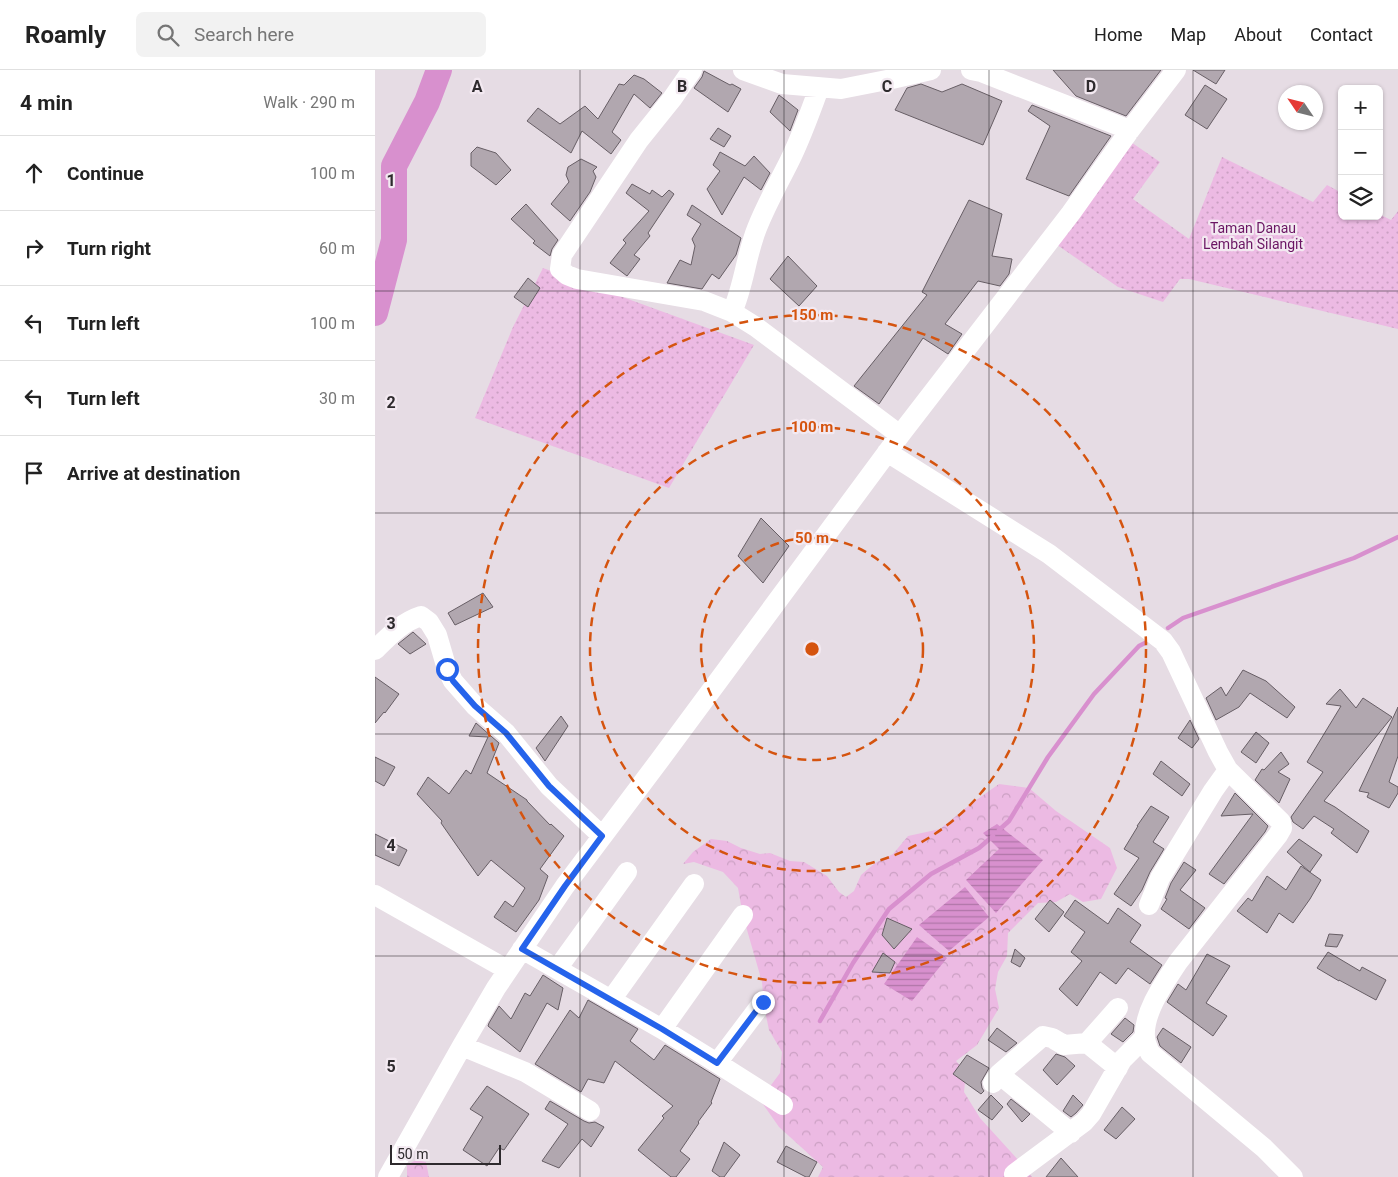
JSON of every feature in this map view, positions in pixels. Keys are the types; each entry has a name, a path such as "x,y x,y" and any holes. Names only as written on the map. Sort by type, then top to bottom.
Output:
{"street":[{"path":"692,70 639,140 562,254 560,269 567,275 577,279 705,301 732,312 900,434"},
{"path":"743,70 773,75 782,84 841,89 931,70"},
{"path":"388,1177 462,1046 522,949 565,886 900,434 1071,213 1130,130 1177,70"},
{"path":"978,71 1130,130"},
{"path":"732,312 739,298 740,285 751,244 803,132 819,88"},
{"path":"887,452 1049,554 1163,641 1171,652 1228,770 1281,822 1282,828 1178,962 1148,1014 1144,1038 1150,1053 1264,1148 1293,1177"},
{"path":"375,650 391,633 410,619 421,616 429,622 437,635 447,669 453,681 475,706 506,733 549,786 602,836"},
{"path":"1149,904 1160,878 1213,791 1228,770"},
{"path":"557,969 627,872"},
{"path":"611,1000 694,884"},
{"path":"375,895 509,970"},
{"path":"662,1029 743,915"},
{"path":"522,949 662,1029 783,1105"},
{"path":"717,1063 763,1002"},
{"path":"1071,1133 996,1078 1043,1036 1052,1038 1064,1045 1087,1043 1118,1008"},
{"path":"1014,1174 1071,1133 1091,1114 1122,1060 1144,1038"},
{"path":"1087,1043 1118,1068"},
{"path":"462,1046 525,1072 590,1111"}],"green space":[{"name":"Taman Danau Lembah Silangit","path":"1125,138 1160,162 1133,199 1189,239 1222,157 1313,202 1327,185 1338,191 1338,220 1383,220 1383,216 1391,220 1398,211 1398,329 1189,279 1180,279 1163,302 1118,287 1050,240"},
{"path":"543,268 754,345 669,488 475,418 513,327"},
{"path":"999,784 1029,788 1056,811 1110,848 1117,868 1101,899 1083,902 1070,894 1056,902 1038,903 1008,933 1007,956 998,972 995,989 999,1008 977,1045 956,1061 966,1072 964,1092 980,1118 1032,1177 818,1177 823,1167 779,1127 760,1100 780,1073 782,1052 769,1030 762,982 743,916 738,888 723,872 694,862 683,864 693,852 711,839 727,841 760,854 770,853 790,861 804,862 827,876 839,892 846,897 854,891 861,875 875,863 893,854 908,836 940,829"},
{"path":"416,1160 426,1162 429,1177 407,1177 407,1165"}],"shaded area":[{"path":"997,824 1043,860 996,913 966,880 999,849 983,833"},
{"path":"965,887 989,917 949,951 919,925"},
{"path":"917,937 947,958 912,1001 884,984"}],"building":[{"path":"1053,70 1161,70 1126,116 1076,96"},
{"path":"1193,70 1225,70 1216,84"},
{"path":"704,71 741,89 728,112 694,88"},
{"path":"634,75 644,79 662,93 650,108 634,94 612,132 621,140 611,154 582,131 571,153 527,121 538,108 560,124 585,106 598,119 619,84 624,85"},
{"path":"921,84 942,92 962,84 1002,101 983,145 895,110 907,88"},
{"path":"1205,85 1227,99 1207,129 1185,115"},
{"path":"779,95 798,110 790,131 770,112"},
{"path":"1032,105 1111,136 1069,196 1026,179 1050,126 1028,111"},
{"path":"718,128 731,136 724,147 710,139"},
{"path":"477,147 496,153 511,170 496,185 471,166 471,153"},
{"path":"720,152 745,166 754,156 770,173 761,190 744,177 722,215 707,189 720,171 713,165"},
{"path":"581,159 597,167 593,171 596,177 590,192 570,221 551,204 569,182 566,175 568,167"},
{"path":"632,184 650,194 652,190 662,197 669,190 674,194 648,233 650,236 634,255 640,259 627,276 610,263 626,243 623,240 649,211 626,193"},
{"path":"969,200 1002,214 992,256 1012,259 1009,274 1000,286 978,281 945,324 962,334 948,354 923,338 879,404 854,386 927,295 922,292"},
{"path":"526,204 558,240 550,256 533,243 535,241 511,219"},
{"path":"692,205 741,238 736,255 719,279 712,274 702,289 667,283 680,260 691,265 695,246 692,239 701,224 687,215"},
{"path":"788,256 817,286 799,306 770,279"},
{"path":"528,278 540,288 528,307 514,297"},
{"path":"761,518 789,546 763,583 738,556"},
{"path":"483,593 493,607 455,625 448,613"},
{"path":"413,632 426,644 410,654 398,644"},
{"path":"1243,670 1266,681 1295,707 1287,718 1250,693 1239,707 1216,720 1206,698 1221,687 1226,696"},
{"path":"375,677 399,694 375,723"},
{"path":"1340,689 1356,708 1363,698 1392,717 1324,801 1369,831 1357,853 1331,833 1334,829 1314,816 1303,829 1293,822 1291,817 1323,772 1307,762 1341,706 1326,704"},
{"path":"1398,707 1398,756 1389,782 1398,787 1398,793 1389,808 1367,797 1369,793 1359,791"},
{"path":"561,716 568,726 545,761 536,748"},
{"path":"1190,720 1199,739 1192,748 1178,738"},
{"path":"476,723 499,743 487,773 527,800 550,825 564,836 540,869 548,876 539,900 516,932 494,917 505,901 513,907 525,888 491,860 478,876 441,823 442,821 417,794 428,777 449,794 466,770 471,774 488,737 469,736"},
{"path":"1256,732 1269,743 1256,763 1241,752"},
{"path":"1281,752 1289,764 1278,772 1290,779 1279,803 1255,780 1262,769 1264,770"},
{"path":"375,757 395,767 384,786 375,781"},
{"path":"1161,761 1190,784 1182,796 1153,774"},
{"path":"1235,793 1268,826 1224,884 1209,874 1253,814 1221,816"},
{"path":"1151,806 1169,817 1153,842 1164,849 1142,890 1131,906 1114,894 1139,858 1124,849"},
{"path":"375,834 407,850 399,866 375,855"},
{"path":"1299,839 1322,855 1310,872 1287,852"},
{"path":"1184,862 1196,870 1180,890 1205,908 1189,929 1161,909 1167,899 1165,898 1171,883"},
{"path":"1301,866 1321,880 1293,923 1279,913 1267,933 1237,911 1248,898 1252,901 1267,876 1286,890"},
{"path":"1050,900 1064,912 1049,932 1035,919"},
{"path":"1075,900 1108,924 1118,908 1141,925 1130,942 1162,965 1150,984 1128,968 1116,984 1100,972 1077,1006 1059,989 1082,961 1071,952 1085,932 1064,916"},
{"path":"887,918 912,929 894,949 882,935"},
{"path":"1329,934 1343,935 1337,947 1325,946"},
{"path":"1015,949 1025,958 1020,967 1011,962"},
{"path":"1328,952 1360,971 1362,967 1386,980 1376,1000 1317,968"},
{"path":"883,953 895,962 890,973 872,972"},
{"path":"1207,954 1230,966 1206,1003 1227,1016 1213,1036 1167,1002 1178,984 1186,990"},
{"path":"543,975 563,988 558,1010 547,1003 520,1052 488,1026 499,1006 511,1019 525,993 530,996"},
{"path":"588,1000 638,1029 630,1041 654,1060 665,1045 720,1079 712,1103 680,1151 690,1159 676,1177 671,1177 638,1150 664,1118 662,1116 673,1106 615,1061 604,1083 588,1079 581,1092 535,1064 570,1010 579,1018"},
{"path":"1125,1018 1134,1025 1133,1032 1123,1042 1111,1034"},
{"path":"997,1028 1017,1043 1006,1052 988,1040"},
{"path":"1163,1028 1191,1047 1181,1063 1160,1046 1157,1037"},
{"path":"1056,1054 1065,1057 1075,1066 1057,1085 1043,1070"},
{"path":"967,1055 989,1068 981,1082 984,1091 981,1094 953,1074"},
{"path":"487,1086 529,1114 504,1150 499,1148 487,1166 463,1150 483,1117 470,1109"},
{"path":"991,1095 1003,1107 992,1120 978,1110"},
{"path":"1073,1095 1083,1105 1071,1117 1063,1111"},
{"path":"1011,1099 1030,1114 1022,1122 1007,1104"},
{"path":"550,1101 584,1121 589,1123 595,1122 604,1127 591,1147 582,1139 559,1168 542,1161 568,1124 545,1109"},
{"path":"1122,1107 1135,1119 1116,1139 1104,1130"},
{"path":"724,1142 740,1155 724,1177 720,1177 712,1171"},
{"path":"786,1146 817,1162 809,1177 777,1162"},
{"path":"1061,1158 1078,1177 1046,1177"}],"waterway":[{"path":"375,313 394,240 394,166 427,102 439,70"},
{"path":"1168,628 1183,618 1354,558 1398,537"},
{"path":"999,830 1009,821 1048,757 1094,694 1139,646 1145,643"},
{"path":"820,1021 853,963 889,909 931,874 979,848 993,836"}],"route":[{"path":"447,669 453,681 475,706 506,733 549,786 602,836 522,949 662,1029 717,1063 763,1002"}]}
